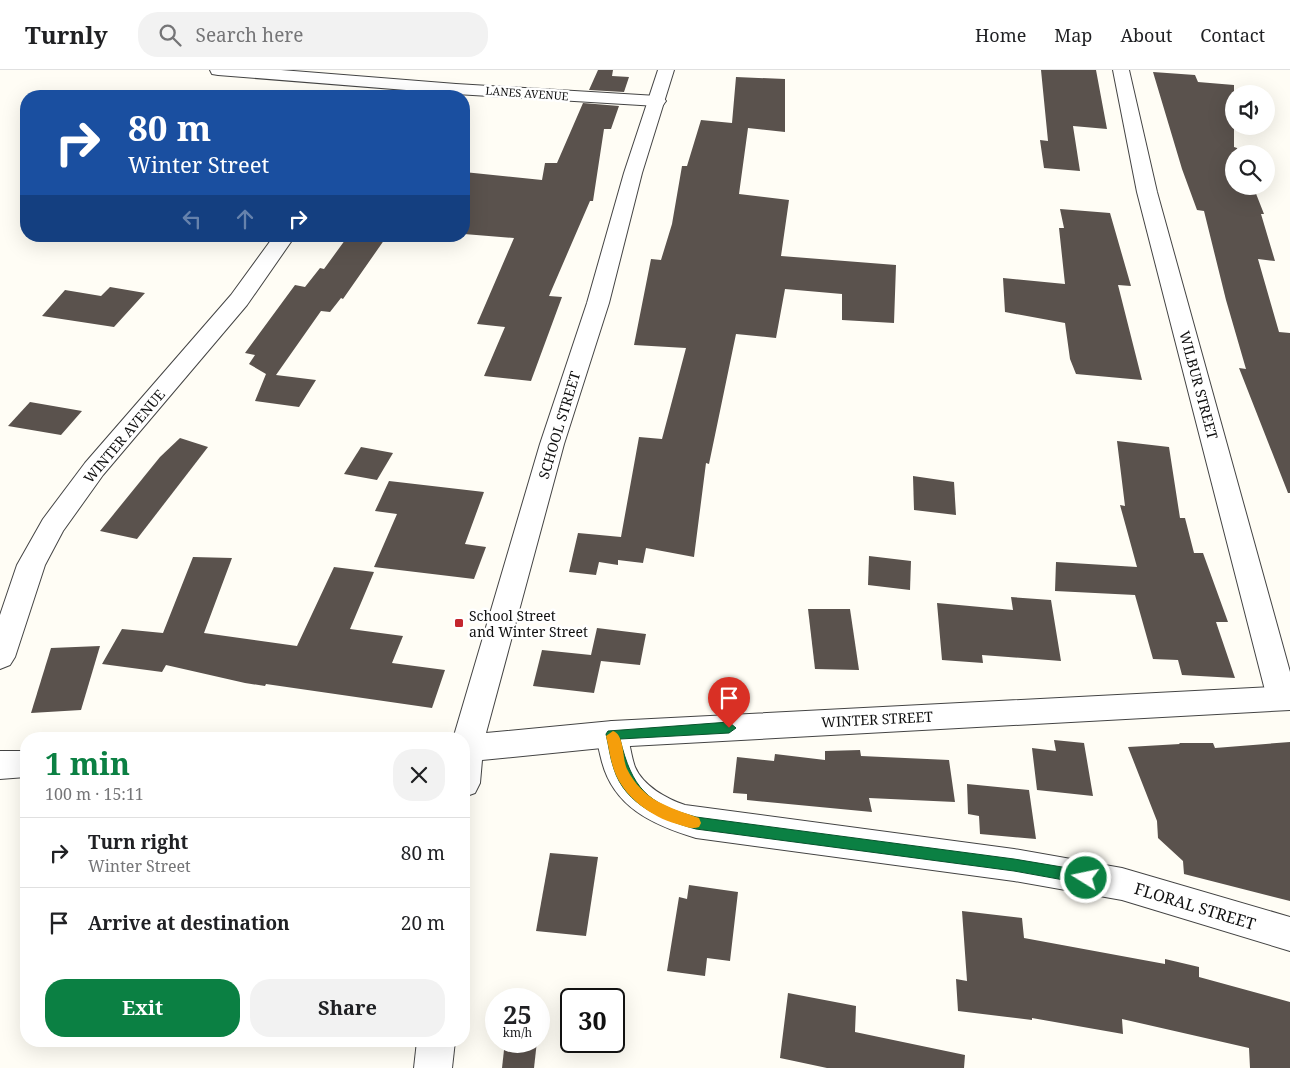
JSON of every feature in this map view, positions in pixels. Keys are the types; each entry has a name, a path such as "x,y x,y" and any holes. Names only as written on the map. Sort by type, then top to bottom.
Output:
{"street":[{"name":"LANES AVENUE","path":"218,70 456,89 657,101"},
{"name":"SCHOOL STREET","path":"469,732 552,444 598,303 633,173 666,70"},
{"name":"WILBUR STREET","path":"1120,70 1147,192 1286,698"},
{"name":"WINTER AVENUE","path":"0,657 31,564 52,526 94,470 239,300 281,242"},
{"name":"WINTER STREET","path":"470,748 612,734 1286,698"},
{"name":"FLORAL STREET","path":"612,734 621,770 634,790 650,805 672,817 696,823 1014,865 1122,884 1290,934"},
{"path":"0,765 20,764"},
{"path":"433,1068 435,1047"}],"building":[{"path":"598,70 613,70 612,76 629,77 624,92 589,90"},
{"path":"1041,70 1096,70 1107,129 1073,126 1080,171 1044,168 1040,140 1048,141"},
{"path":"1153,72 1195,75 1198,82 1234,85 1225,85 1225,135 1234,135 1234,145 1225,145 1225,195 1257,195 1264,214 1261,214 1275,261 1258,259 1279,332 1290,333 1290,493 1288,493 1239,368 1246,369 1226,300 1204,211 1197,210 1182,169"},
{"path":"736,77 785,79 785,132 748,128 739,194 789,200 781,256 896,265 894,323 842,320 842,294 785,289 776,338 736,334 709,464 706,463 694,557 646,548 643,563 618,560 618,565 599,562 596,575 569,572 578,533 621,537 639,437 662,439 686,348 634,345 651,259 661,260 672,224 682,166 687,166 701,120 732,123"},
{"path":"583,103 619,106 611,129 604,129 593,201 590,201 549,296 562,297 531,381 484,376 505,327 477,324 514,238 470,234 470,173 542,180 545,163 557,163"},
{"path":"1060,209 1110,213 1131,286 1118,285 1142,380 1076,374 1070,359 1065,323 1005,312 1003,278 1065,284 1059,228 1064,228"},
{"path":"344,242 383,242 343,299 341,298 330,312 321,311 276,375 316,380 299,407 255,401 266,374 249,364 255,355 245,353 295,285 305,287 320,268 324,269"},
{"path":"110,287 145,293 114,327 42,316 65,290 101,296"},
{"path":"30,402 82,411 61,435 8,426"},
{"path":"180,438 208,447 137,539 100,531 160,457"},
{"path":"1117,441 1169,447 1180,518 1185,518 1194,553 1203,553 1228,622 1216,622 1235,678 1182,675 1178,660 1153,659 1135,595 1055,591 1056,562 1137,567 1120,505 1125,506"},
{"path":"361,447 393,453 377,480 344,474"},
{"path":"913,476 954,482 956,515 914,510"},
{"path":"389,481 484,492 465,544 486,547 474,579 374,567 397,514 375,511"},
{"path":"869,556 911,561 910,590 868,585"},
{"path":"193,557 232,558 204,633 297,646 334,567 374,572 350,629 403,636 392,663 445,670 432,708 266,684 265,686 245,683 166,665 162,672 102,664 122,629 163,633"},
{"path":"1011,597 1051,600 1061,661 982,655 983,663 942,660 937,603 1013,610"},
{"path":"808,609 850,609 859,670 815,669"},
{"path":"597,628 646,634 640,665 601,661 594,693 533,686 542,650 591,655"},
{"path":"100,646 81,710 31,713 51,648"},
{"path":"1054,740 1084,743 1093,796 1037,790 1032,748 1056,751"},
{"path":"1290,742 1290,901 1184,874 1183,861 1158,838 1157,821 1128,747 1179,743 1213,743 1215,748"},
{"path":"860,750 861,756 949,760 955,802 869,798 872,812 747,800 747,794 733,793 737,757 774,761 775,754 825,760 825,751"},
{"path":"967,784 1029,790 1036,839 980,834 979,816 968,814"},
{"path":"550,853 598,857 586,936 536,931"},
{"path":"689,885 738,892 730,961 707,958 705,976 667,971 679,897 687,899"},
{"path":"962,911 1022,918 1024,938 1165,964 1165,959 1199,967 1199,977 1290,1002 1290,1068 1250,1068 1249,1048 1122,1019 1123,1034 1032,1018 1032,1020 958,1011 956,979 967,981"},
{"path":"788,993 856,1006 855,1032 965,1055 964,1068 827,1068 780,1058"},
{"path":"504,1053 536,1053 534,1068 502,1068"}],"slow traffic":[{"path":"613,736 621,770 634,790 650,805 672,817 694,823"}],"place":[{"name":"School Street and Winter Street","path":"459,623"}],"route":[{"path":"729,728 612,734 621,770 634,790 650,805 672,817 696,823 1014,865 1086,878"}]}
